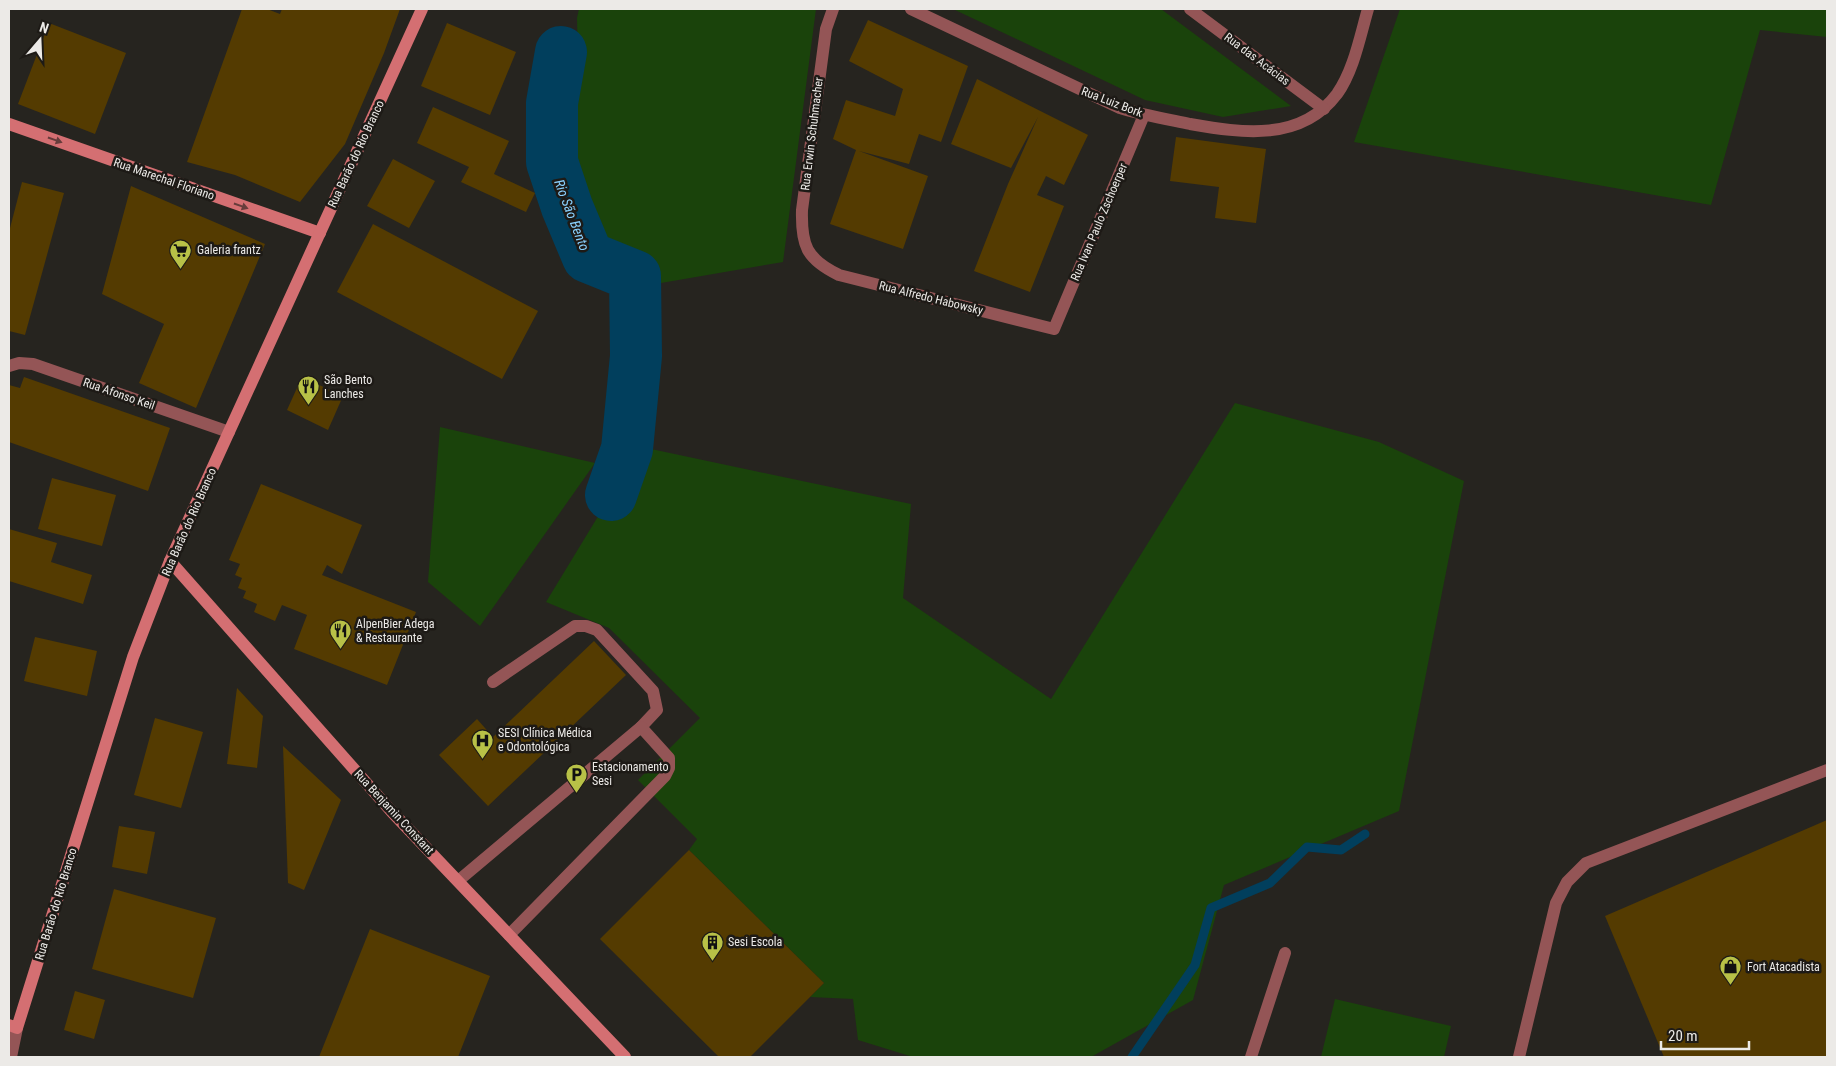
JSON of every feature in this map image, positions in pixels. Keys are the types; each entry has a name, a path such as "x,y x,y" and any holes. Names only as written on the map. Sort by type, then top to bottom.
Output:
{"main road":[{"name":"Rua Barão do Rio Branco","path":"13,1027 133,657 170,561 422,9"},
{"name":"Rua Marechal Floriano","path":"9,124 320,232"},
{"name":"Rua Benjamin Constant","path":"170,561 392,812 625,1057"}],"street":[{"name":"Rua Erwin Schuhmacher","path":"812,258 804,246 801,230 802,210 826,29 833,9"},
{"name":"Rua Luiz Bork","path":"910,9 1120,108 1144,115 1226,130 1250,132 1272,130 1293,125 1312,118 1324,109"},
{"name":"Rua das Acácias","path":"1190,9 1324,109"},
{"path":"1324,109 1338,93 1348,74 1368,9"},
{"name":"Rua Ivan Paulo Zschoerper","path":"1054,329 1144,115"},
{"name":"Rua Alfredo Habowsky","path":"812,258 823,268 839,275 1054,329"},
{"name":"Rua Afonso Keil","path":"9,366 33,364 229,432"},
{"path":"458,881 640,727 657,710 653,691 597,630 586,626 575,626 493,682"},
{"path":"509,935 665,776 669,768 669,758 640,727"},
{"path":"1519,1057 1556,903 1566,882 1586,863 1827,770"},
{"path":"1250,1057 1285,953"},
{"name":"Rua Barão do Rio Branco","path":"11,1057 13,1027"}],"green space":[{"path":"579,9 816,9 783,262 661,283 647,257 608,244 573,168 578,62 577,18"},
{"path":"953,9 1161,9 1291,106 1223,117 1145,100"},
{"path":"1400,9 1827,9 1827,37 1760,30 1711,205 1354,142"},
{"path":"1235,403 1379,442 1464,481 1399,811 1224,885 1193,1000 1091,1057 913,1057 858,1040 853,999 810,997 824,983 689,850 697,839 638,780 700,718 609,628 546,602 611,495 637,446 911,504 903,598 1051,699"},
{"path":"440,427 595,463 480,626 428,582"},
{"path":"1335,999 1451,1026 1444,1057 1321,1057"}],"building":[{"path":"242,9 267,9 280,14 282,9 400,9 384,53 345,144 300,202 235,175 187,162"},
{"path":"868,20 968,66 941,142 919,134 909,164 859,151 928,176 903,249 830,224 856,150 833,139 846,100 895,116 903,89 849,61"},
{"path":"49,23 126,53 95,134 18,104"},
{"path":"447,23 516,52 490,115 421,86"},
{"path":"977,79 1088,135 1064,185 1046,176 1037,195 1064,206 1030,292 974,271 1008,184 1038,117 1011,168 951,144"},
{"path":"433,107 509,141 494,174 535,193 526,212 461,182 469,167 417,143"},
{"path":"1176,137 1266,149 1256,223 1215,218 1219,187 1170,181"},
{"path":"393,159 435,181 409,228 367,206"},
{"path":"22,182 64,193 25,335 9,331 9,232"},
{"name":"Galeria frantz","path":"131,186 265,244 196,408 139,383 164,324 102,294"},
{"path":"373,224 538,311 502,379 337,292"},
{"path":"24,377 170,428 148,491 9,442 9,385 20,388"},
{"path":"302,377 343,396 328,430 287,410"},
{"path":"52,478 116,495 102,546 38,529"},
{"path":"261,484 362,525 342,574 327,565 322,575 416,612 387,685 294,649 307,615 282,605 275,621 254,612 257,604 243,598 246,591 238,588 242,578 235,575 240,564 229,560"},
{"path":"9,529 57,543 51,562 92,575 83,604 9,581"},
{"path":"35,637 97,651 87,696 24,681"},
{"path":"594,641 626,675 488,806 439,755 477,719 493,737"},
{"path":"237,688 263,716 257,768 227,764"},
{"path":"155,718 203,732 181,808 134,795"},
{"path":"283,746 341,800 304,890 288,883"},
{"name":"Fort Atacadista","path":"1827,820 1827,1057 1664,1057 1605,916"},
{"path":"119,826 155,832 147,874 112,867"},
{"name":"Sesi Escola","path":"689,850 824,983 750,1057 719,1057 600,939"},
{"path":"114,889 216,918 193,998 92,969"},
{"path":"370,929 490,976 458,1057 319,1057"},
{"path":"75,991 105,1000 94,1039 64,1030"}],"waterway":[{"name":"Rio São Bento","path":"561,52 552,103 552,162 567,207 588,257 635,276 636,356 627,449 611,495"},
{"path":"1132,1057 1195,965 1211,908 1270,883 1307,847 1341,850 1365,834"}],"place":[{"name":"Galeria frantz","path":"181,269"},
{"name":"São Bento Lanches","path":"308,406"},
{"name":"AlpenBier Adega & Restaurante","path":"340,650"},
{"name":"SESI Clínica Médica e Odontológica","path":"482,759"},
{"name":"Estacionamento Sesi","path":"576,793"},
{"name":"Sesi Escola","path":"712,961"},
{"name":"Fort Atacadista","path":"1731,986"}]}
